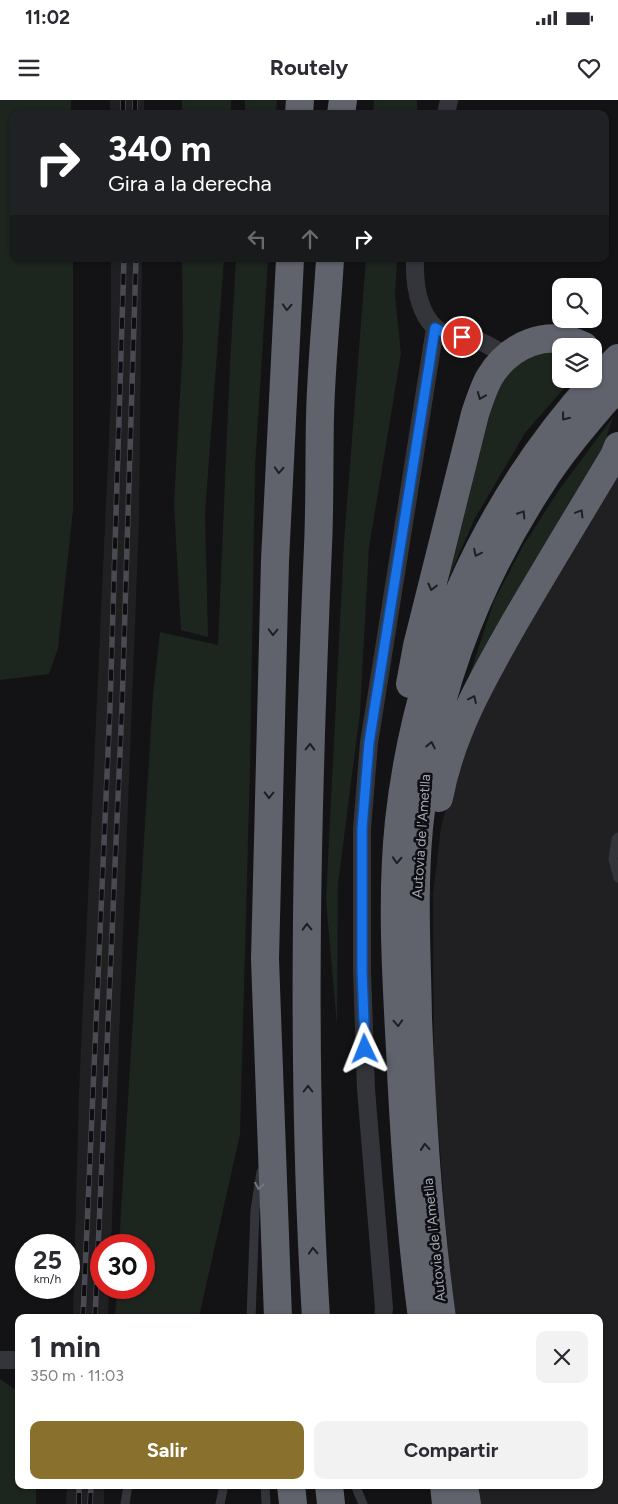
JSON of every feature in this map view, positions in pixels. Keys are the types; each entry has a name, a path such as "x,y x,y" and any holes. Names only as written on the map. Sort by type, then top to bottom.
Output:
{"highway":[{"path":"278,1314 265,949 275,561 290,262"},
{"path":"316,1314 308,1099 307,896 320,416 330,262"},
{"path":"422,1314 409,1199 397,996 396,894 404,720 417,646 474,414 488,379 508,356 524,345 536,340 552,338"},
{"path":"399,823 410,744 423,692 439,640 459,590 482,542 508,496 538,451 570,411 610,389 618,358"},
{"path":"602,361 610,372 610,389"},
{"name":"Autovia de l'Ametlla","path":"442,1314 424,1138 416,950 416,879 425,774 450,672 488,575 541,483 610,389"},
{"path":"416,950 430,845 438,802 447,764 459,729 496,656 614,456 618,446"},
{"path":"291,1489 293,1504"},
{"path":"329,1489 331,1504"},
{"path":"444,1489 446,1504"},
{"path":"465,1489 467,1504"}],"street":[{"path":"415,262 416,291 424,312 435,328 448,335 476,340 508,356"},
{"path":"383,1314 366,1089 362,970 362,829 369,743 435,328"},
{"path":"0,1360 15,1360"}],"lane":[{"path":"618,838 616,839 613,859 618,878"},
{"path":"251,1314 255,1210 270,1120"},
{"path":"125,1504 127,1489"},
{"path":"220,1504 223,1489"},
{"path":"265,1489 266,1504"},
{"path":"357,1489 363,1504"}],"shaded area":[{"path":"0,100 71,100 71,110 10,110 10,262 73,262 73,510 58,648 49,674 0,680"},
{"path":"110,100 144,100 144,110 110,110"},
{"path":"182,100 231,100 231,110 182,110"},
{"path":"245,100 277,100 276,110 245,110"},
{"path":"374,100 417,100 417,110 373,110"},
{"path":"111,262 142,262 139,519 111,1234 90,1234 90,1299 109,1299 108,1314 73,1314 74,1299 80,1299 80,1234 75,1234 79,1093 111,394"},
{"path":"182,262 224,262 205,513 208,637 181,630 174,504 183,339"},
{"path":"236,262 268,262 255,467 250,768 240,1134 200,1314 115,1314 116,1299 155,1299 155,1234 120,1234 153,695 160,632 218,645"},
{"path":"366,262 397,262 395,296 401,354 369,547 360,712 338,884 337,1026 326,900 344,542"},
{"path":"552,351 552,388 564,388 525,433 474,520 435,609 471,468 495,397 507,374 513,368 525,359"},
{"path":"613,417 602,451 458,710 494,601 523,546 559,490"},
{"path":"618,468 618,1504 481,1504 479,1489 603,1489 603,1314 455,1314 450,1277 434,1075 433,895 441,827 464,746 492,683"},
{"path":"0,1379 15,1389 15,1489 36,1489 36,1504 0,1504"},
{"path":"67,1489 104,1489 104,1504 66,1504"}],"railway":[{"path":"123,100 123,110"},
{"path":"135,100 135,110"},
{"path":"83,1314 110,707 124,262"},
{"path":"95,1314 122,707 136,262"},
{"path":"79,1489 79,1504"},
{"path":"90,1504 91,1489"}],"route":[{"path":"365,1049 362,970 362,829 369,743 435,328 448,335 462,337"}]}
